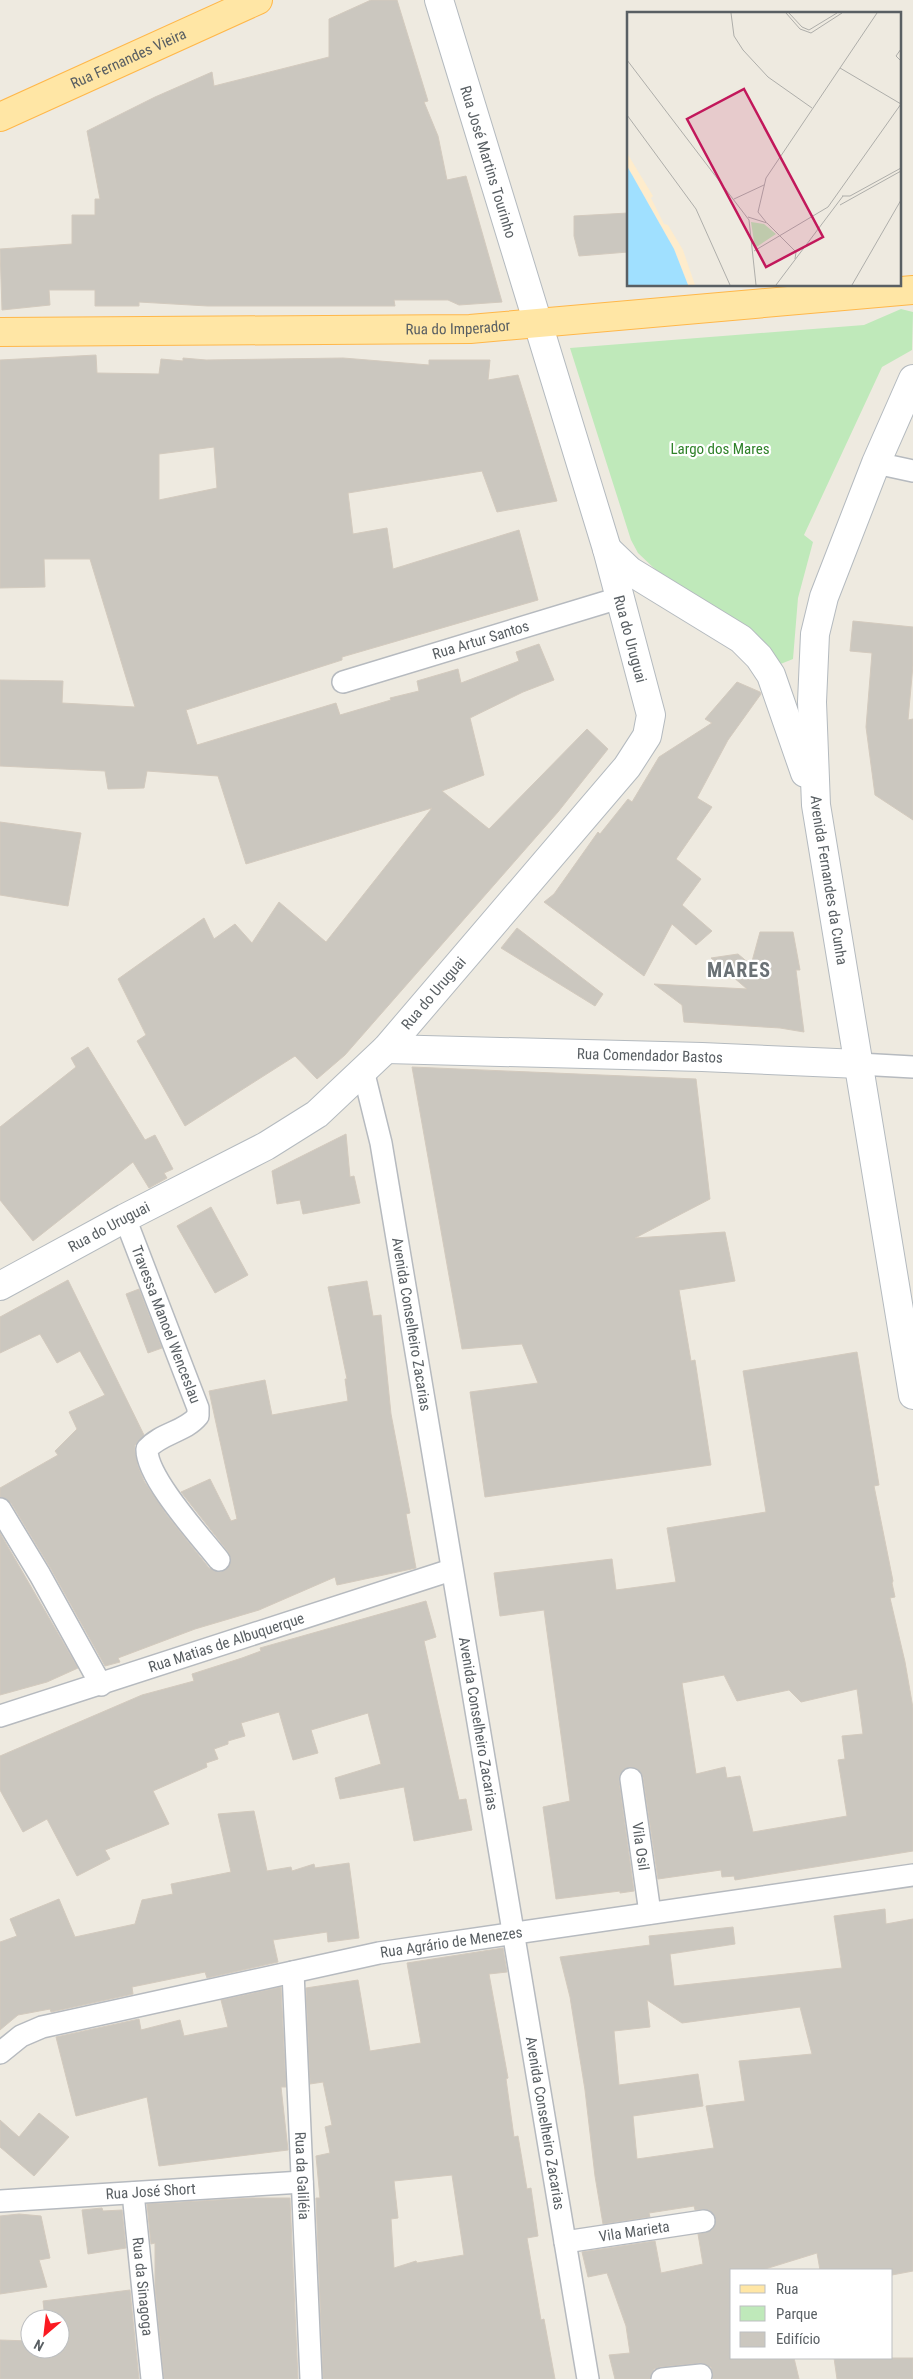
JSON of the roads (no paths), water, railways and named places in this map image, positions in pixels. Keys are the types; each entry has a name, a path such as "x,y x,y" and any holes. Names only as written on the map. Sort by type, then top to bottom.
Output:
{"main road":[{"name":"Rua Fernandes Vieira","path":"0,118 258,0"},
{"name":"Rua José Martins Tourinho","path":"439,0 538,323"},
{"name":"Rua do Imperador","path":"0,332 438,330 913,290"},
{"path":"538,323 607,549 630,571 740,639 759,657 771,675 816,806"},
{"name":"Avenida Fernandes da Cunha","path":"913,379 876,463 832,572 815,634 812,702 816,806 913,1395"},
{"name":"Rua do Uruguai","path":"0,1286 273,1141 317,1114 386,1049 627,767 647,736 651,715 607,549"},
{"name":"Rua Comendador Bastos","path":"386,1049 702,1057 859,1064"}],"street":[{"path":"876,463 913,471"},
{"name":"Rua Artur Santos","path":"343,682 619,598"},
{"name":"Rua Comendador Bastos","path":"859,1064 913,1067"},
{"name":"Avenida Conselheiro Zacarias","path":"363,1070 381,1143 588,2379"},
{"name":"Travessa Manoel Wenceslau","path":"125,1218 198,1408 198,1416 193,1422 153,1442 147,1449 147,1457 163,1488 219,1560"},
{"path":"0,1509 40,1575 101,1685"},
{"name":"Rua Matias de Albuquerque","path":"0,1716 101,1685 270,1627 451,1570"},
{"name":"Vila Osil","path":"631,1779 650,1913"},
{"name":"Rua Agrário de Menezes","path":"0,2053 21,2036 42,2027 379,1953 512,1932 913,1875"},
{"name":"Rua da Galiléia","path":"293,1972 311,2379"},
{"name":"Rua José Short","path":"0,2201 302,2182"},
{"name":"Rua da Sinagoga","path":"133,2193 152,2379"},
{"name":"Vila Marieta","path":"565,2242 704,2221"},
{"path":"662,2379 701,2375"}],"district":[{"name":"MARES","path":"739,970"}],"park label":[{"name":"Largo dos Mares","path":"720,449"}]}
